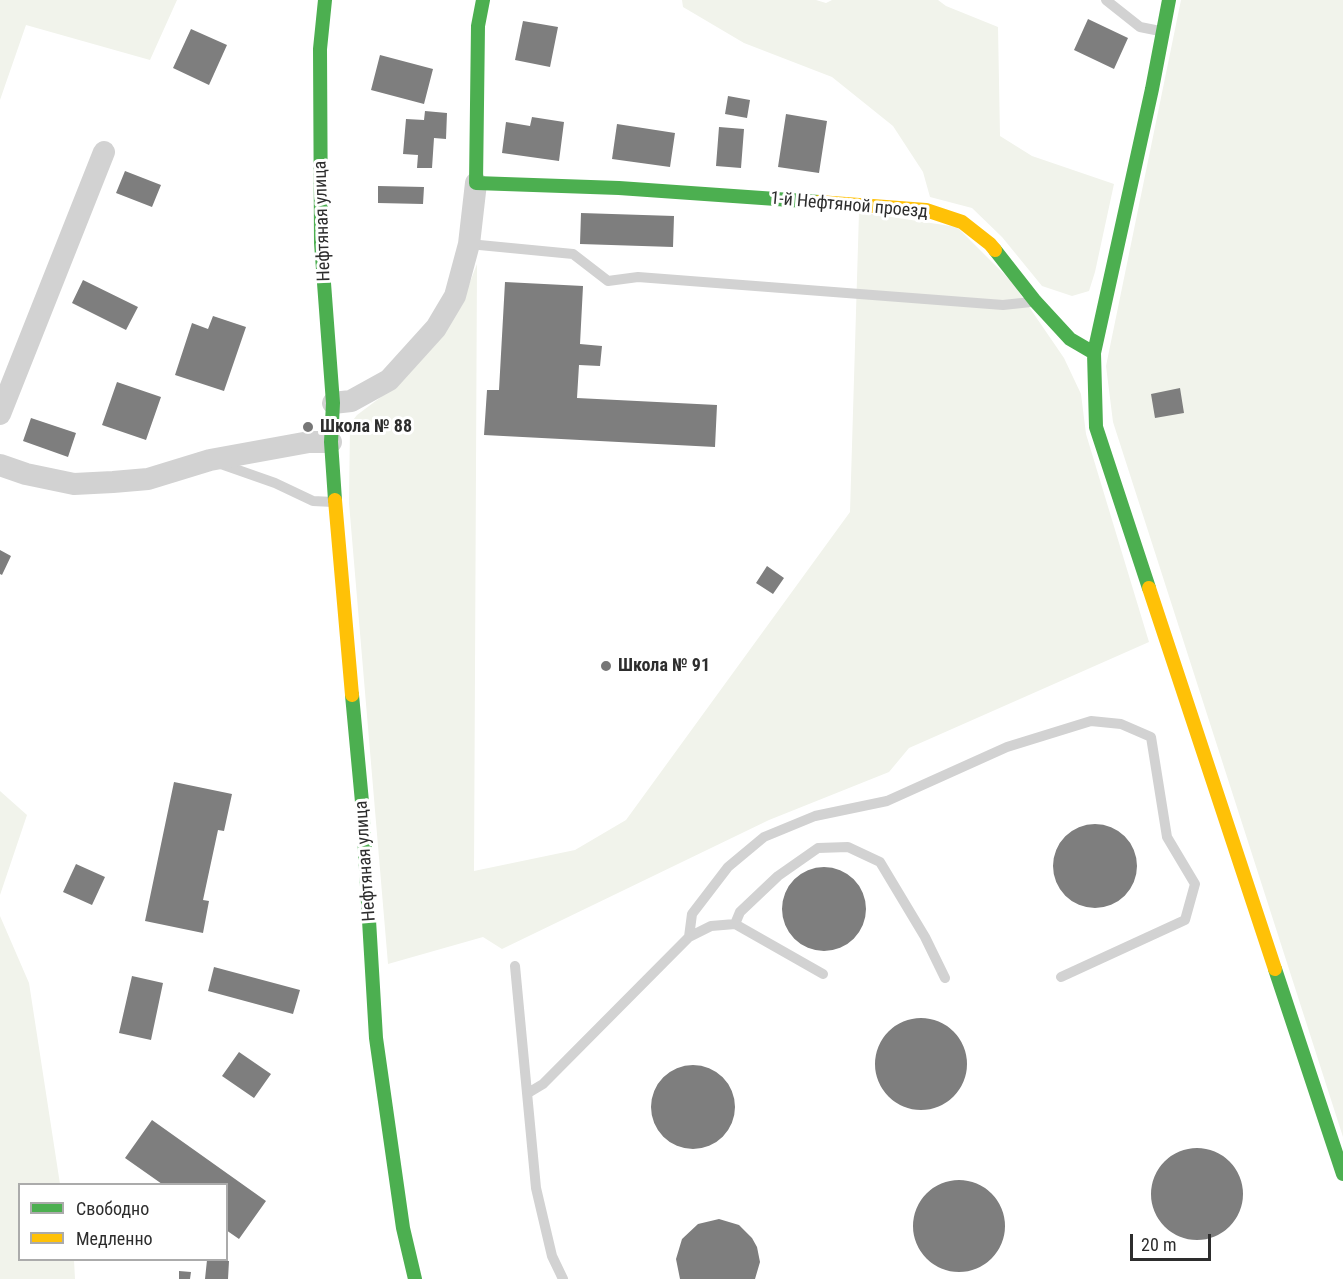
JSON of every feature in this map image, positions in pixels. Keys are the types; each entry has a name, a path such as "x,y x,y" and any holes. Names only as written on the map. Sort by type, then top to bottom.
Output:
{"street":[{"name":"Нефтяная улица","path":"325,0 320,49 321,243 333,403 331,442 335,502 362,802 376,1038 403,1228 415,1279"},
{"path":"333,403 351,401 389,380 436,328 455,296 469,244 476,183 478,26 483,0"},
{"path":"1169,0 1094,353 1096,427 1343,1174"},
{"path":"0,414 104,152"},
{"name":"1-й Нефтяной проезд","path":"476,183 619,188 926,210 962,222 990,244 1035,301 1070,339 1094,353"},
{"path":"0,465 26,474 74,484 148,479 210,460 309,442 331,442"}],"lane":[{"path":"1106,0 1140,27 1163,32"},
{"path":"469,244 573,254 608,281 638,277 1003,305 1035,301"},
{"path":"210,460 275,483 313,501 335,502"},
{"path":"689,937 692,914 728,867 764,837 815,816 887,801 1007,747 1091,721 1121,724 1151,737 1167,837 1195,884 1185,920 1061,977"},
{"path":"735,924 740,912 778,876 818,848 848,847 880,862 925,937 945,978"},
{"path":"528,1093 543,1084 689,937 711,926 735,924 823,974"},
{"path":"515,966 536,1188 552,1256 563,1279"}],"shaded area":[{"path":"0,0 177,0 150,60 26,25 0,100"},
{"path":"682,0 816,0 826,3 832,0 938,0 946,6 998,27 1000,136 1032,156 1114,184 1089,291 1072,296 1042,286 1002,237 972,208 930,197 923,172 893,126 832,77 744,43 683,7"},
{"path":"1181,0 1343,0 1343,1137 1113,422 1106,366"},
{"path":"859,212 957,227 1012,282 1064,358 1081,394 1086,434 1149,642 909,748 889,772 769,820 502,949 483,937 388,964 349,503 350,424 357,415 393,388 461,305 477,264 474,871 575,850 626,820 850,512"},
{"path":"0,791 27,815 0,895"},
{"path":"0,916 29,983 60,1183 18,1183 18,1261 74,1261 75,1279 0,1279"}],"building":[{"path":"1088,19 1128,38 1114,69 1074,50"},
{"path":"523,21 558,27 550,67 515,60"},
{"path":"191,29 227,45 209,85 173,68"},
{"path":"380,55 433,69 424,104 371,90"},
{"path":"728,96 750,100 747,118 725,114"},
{"path":"425,111 447,113 446,139 434,138 432,168 417,168 418,155 403,154 406,119 424,120"},
{"path":"786,114 827,121 819,173 778,167"},
{"path":"532,117 564,122 559,161 502,153 506,122 530,126"},
{"path":"617,124 675,133 670,167 612,159"},
{"path":"719,127 744,129 741,168 716,166"},
{"path":"125,171 161,185 152,207 116,193"},
{"path":"378,186 424,187 423,204 378,203"},
{"path":"581,213 674,216 673,247 580,244"},
{"path":"83,280 138,307 126,330 72,303"},
{"path":"505,282 583,286 580,344 602,346 600,366 579,365 577,398 717,405 715,447 484,435 487,390 499,390"},
{"path":"213,316 246,327 224,391 175,375 192,323 208,329"},
{"path":"117,382 161,397 146,440 102,425"},
{"path":"1180,388 1184,413 1155,418 1151,394"},
{"path":"31,418 76,433 68,457 23,441"},
{"path":"0,550 11,556 2,575 0,574"},
{"path":"767,566 784,578 773,594 756,583"},
{"path":"174,782 232,794 224,831 218,830 203,900 209,901 203,933 145,921"},
{"path":"1095,824 1118,831 1130,843 1137,866 1130,889 1118,901 1095,908 1072,901 1060,889 1053,866 1060,843 1072,831"},
{"path":"76,864 105,877 92,905 63,892"},
{"path":"824,867 840,870 854,879 863,893 866,909 863,925 854,939 840,948 824,951 808,948 794,939 785,925 782,909 785,893 794,879 808,870"},
{"path":"214,967 300,990 293,1014 208,991"},
{"path":"132,976 163,983 151,1040 119,1033"},
{"path":"921,1018 938,1022 953,1032 963,1047 967,1064 963,1081 953,1096 938,1106 921,1110 904,1106 889,1096 879,1081 875,1064 879,1047 889,1032 904,1022"},
{"path":"239,1052 271,1074 254,1098 222,1076"},
{"path":"693,1065 709,1068 728,1084 735,1107 732,1123 716,1142 693,1149 677,1146 658,1130 651,1107 654,1091 670,1072"},
{"path":"152,1120 266,1201 239,1239 228,1231 228,1183 161,1183 125,1158"},
{"path":"1197,1148 1214,1152 1229,1162 1239,1177 1243,1194 1239,1211 1229,1226 1214,1236 1197,1240 1180,1236 1165,1226 1155,1211 1151,1194 1155,1177 1165,1162 1180,1152"},
{"path":"959,1180 976,1184 991,1194 1001,1209 1005,1226 1001,1243 991,1258 976,1268 959,1272 942,1268 927,1258 917,1243 913,1226 917,1209 927,1194 942,1184"},
{"path":"719,1219 739,1225 752,1238 757,1247 760,1262 755,1279 680,1279 676,1259 682,1239 698,1224"},
{"path":"207,1261 229,1261 228,1279 205,1279"},
{"path":"179,1271 191,1272 190,1279 179,1279"}],"traffic: fast":[{"path":"325,0 320,49 321,243 333,403 331,442 335,500"},
{"path":"483,0 478,26 476,183 619,188 819,202"},
{"path":"1149,588 1096,427 1094,353 1152,89 1169,0"},
{"path":"995,250 1035,301 1070,339 1094,353"},
{"path":"352,695 362,802 376,1038 403,1228 415,1279"},
{"path":"1275,969 1343,1174"}],"traffic: slow":[{"path":"819,202 926,210 962,222 995,250"},
{"path":"335,500 352,695"},
{"path":"1149,588 1275,969"}],"place":[{"name":"Школа № 88","path":"308,427"},
{"name":"Школа № 91","path":"606,666"}]}
